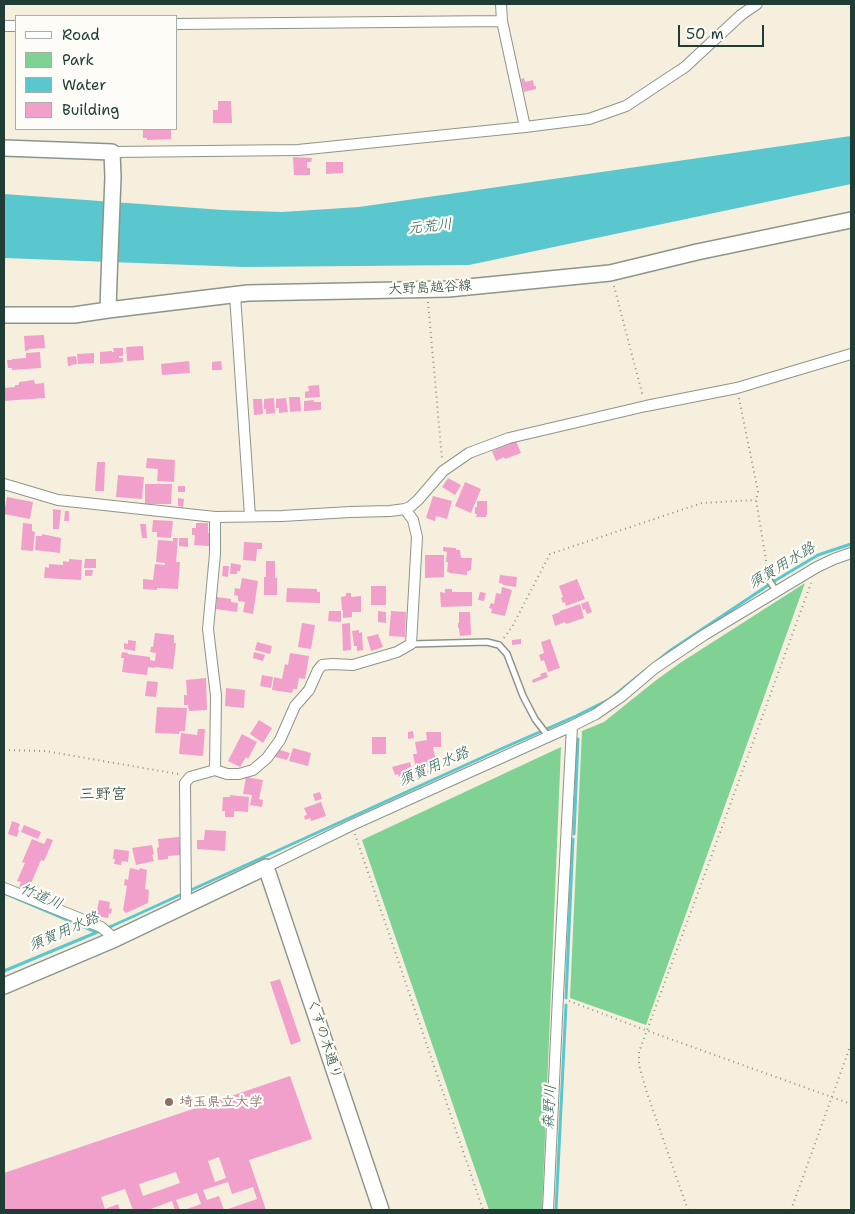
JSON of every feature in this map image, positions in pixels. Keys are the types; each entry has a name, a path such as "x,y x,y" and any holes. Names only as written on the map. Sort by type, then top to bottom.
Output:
{"street":[{"path":"500,4 525,127"},
{"path":"4,148 112,152 298,150 588,119 626,106 685,67 741,14 757,4"},
{"path":"178,24 502,21"},
{"path":"108,310 113,177 112,152"},
{"name":"大野島越谷線","path":"4,316 74,316 108,310 258,293 448,289 610,273 697,252 851,220"},
{"path":"234,295 250,516"},
{"path":"4,484 58,500 215,517 282,516 405,509 418,500 443,471 469,453 509,438 646,406 737,388 851,354"},
{"path":"186,906 185,784 190,777 214,770 227,774 239,774 253,770 267,758 280,740 295,706 309,690 322,665 353,664 397,652 411,644 417,537 414,520 405,509"},
{"path":"214,770 216,696 208,629 215,554 215,517"},
{"path":"4,986 115,939 352,825 596,714 622,696 655,668 704,636 817,566 851,553"},
{"path":"548,1210 572,726"},
{"name":"くすの木通り","path":"266,867 381,1210"},
{"path":"4,888 101,927 115,939"}],"lane":[{"path":"769,580 776,591"},
{"path":"411,644 487,642 499,644 507,654 527,704 535,719 548,736"}],"path":[{"path":"610,273 646,406"},
{"path":"428,302 443,471"},
{"path":"737,388 758,492 756,500 769,580"},
{"path":"499,644 512,628 550,554 702,503 756,500"},
{"path":"688,1210 647,1094 639,1052 817,566"},
{"path":"4,750 45,751 160,770 190,777"},
{"path":"352,825 483,1210"},
{"path":"569,1001 851,1104"},
{"path":"791,1210 851,1044"}],"green space":[{"path":"805,583 646,1025 570,998 582,731 604,722 680,663"},
{"path":"561,747 542,1210 489,1210 362,840"}],"water":[{"name":"元荒川","path":"851,136 851,184 469,265 244,267 4,258 4,194 223,210 282,212 359,207"}],"building":[{"path":"524,78 525,82 533,80 536,89 524,92 521,79"},
{"path":"218,101 231,101 232,123 213,123 213,110 218,110"},
{"path":"143,130 171,130 171,139 147,140 147,138 143,138"},
{"path":"293,157 312,158 311,162 307,162 307,168 310,168 310,175 294,175"},
{"path":"326,162 343,162 343,173 326,174"},
{"path":"44,335 45,348 25,351 24,336"},
{"path":"143,346 144,360 127,361 126,347"},
{"path":"113,348 123,348 123,356 119,356 119,358 123,358 123,362 100,364 100,352 114,352"},
{"path":"40,352 41,368 12,370 12,368 8,368 7,360 26,358 26,353"},
{"path":"94,353 94,363 78,364 77,354"},
{"path":"76,356 77,364 68,366 67,357"},
{"path":"189,361 190,373 162,375 161,364"},
{"path":"221,361 222,370 212,370 212,362"},
{"path":"34,380 35,384 44,383 45,398 4,401 4,388 15,387 15,385 19,385 19,382"},
{"path":"319,385 320,397 305,398 305,392 309,391 308,386"},
{"path":"289,397 300,397 301,411 290,412"},
{"path":"274,398 275,413 266,414 264,399"},
{"path":"286,398 288,412 279,413 279,408 276,408 276,399"},
{"path":"253,399 262,399 263,414 254,415"},
{"path":"314,400 314,402 321,402 321,410 304,411 304,401"},
{"path":"516,441 521,453 496,461 492,451"},
{"path":"147,458 175,460 174,482 157,481 158,469 146,468"},
{"path":"97,462 105,462 104,491 95,491"},
{"path":"118,475 144,477 142,499 116,497"},
{"path":"448,478 461,485 455,495 442,487"},
{"path":"465,482 481,489 471,513 455,506"},
{"path":"145,484 172,484 171,504 145,504"},
{"path":"178,486 185,486 185,492 178,492"},
{"path":"433,496 452,501 447,519 436,516 435,521 426,518"},
{"path":"7,497 33,502 30,519 4,514"},
{"path":"178,498 184,499 183,507 178,506"},
{"path":"477,501 487,501 486,517 476,517 475,507 477,507"},
{"path":"53,509 61,510 59,529 53,529"},
{"path":"65,511 69,511 69,521 64,521"},
{"path":"153,520 173,521 171,538 157,537 157,532 152,532"},
{"path":"23,523 32,524 32,531 35,532 33,551 21,550"},
{"path":"196,523 208,523 208,533 210,533 209,546 194,545 195,535 192,535 192,528 196,528"},
{"path":"140,524 146,524 147,538 142,538"},
{"path":"42,534 61,538 60,553 35,550 36,536 42,536"},
{"path":"173,538 178,538 176,562 180,562 178,589 143,589 143,579 153,580 155,564 165,565 165,563 156,562 158,540 173,541"},
{"path":"179,538 188,538 188,547 179,546"},
{"path":"244,542 262,543 262,549 257,549 256,561 243,560"},
{"path":"443,547 460,550 461,558 472,558 471,569 467,571 467,575 447,572 447,552 443,551"},
{"path":"425,555 444,555 444,577 425,578"},
{"path":"69,559 82,560 81,580 44,578 45,567 49,568 49,564 63,565 63,561 69,562"},
{"path":"85,559 96,559 96,568 84,568"},
{"path":"266,561 275,561 277,595 264,595"},
{"path":"231,563 241,565 240,571 237,571 237,574 230,574"},
{"path":"223,566 229,566 228,577 222,576"},
{"path":"85,570 93,570 92,576 85,576"},
{"path":"500,575 517,577 516,587 499,583"},
{"path":"242,578 258,581 253,614 243,612 245,602 238,601 238,596 234,595 235,588 240,589"},
{"path":"577,579 585,599 566,606 561,598 563,597 559,586"},
{"path":"371,586 386,586 386,605 371,605"},
{"path":"502,587 512,590 505,616 491,613 492,609 489,608 491,603 494,604 496,593 501,594"},
{"path":"287,588 317,589 317,592 320,592 320,603 286,602"},
{"path":"445,589 452,589 452,592 472,592 472,606 441,607 440,592 445,593"},
{"path":"480,592 486,593 484,601 478,600"},
{"path":"346,593 351,593 351,597 361,596 361,612 352,612 352,617 343,618 341,597 346,596"},
{"path":"217,597 231,599 231,602 238,603 237,612 216,609"},
{"path":"588,601 592,612 587,614 581,604"},
{"path":"580,604 584,618 555,626 552,615"},
{"path":"329,611 341,611 341,622 328,621"},
{"path":"378,611 386,612 386,623 378,622"},
{"path":"391,611 406,612 405,637 389,636"},
{"path":"459,612 470,612 471,635 460,636 458,628"},
{"path":"302,623 315,625 311,649 298,647"},
{"path":"350,623 351,650 343,651 342,624"},
{"path":"359,630 359,633 362,632 363,650 357,651 357,646 354,646 352,631"},
{"path":"155,633 174,635 174,643 176,643 173,669 148,667 147,675 122,672 124,658 121,658 122,652 150,657 150,660 155,661 156,653 150,652 151,647 153,647"},
{"path":"378,634 383,647 371,651 367,637"},
{"path":"521,639 521,644 512,645 512,640"},
{"path":"550,639 560,668 548,672 544,660 541,661 539,655 544,653 541,642"},
{"path":"128,640 136,641 135,651 124,649 124,643 128,644"},
{"path":"257,642 272,646 270,654 255,650"},
{"path":"254,652 265,655 263,661 253,658"},
{"path":"290,653 309,656 305,679 299,678 297,689 293,689 292,693 272,690 274,677 282,679 285,664 288,665"},
{"path":"546,672 548,677 533,683 532,680"},
{"path":"262,675 273,677 271,688 260,686"},
{"path":"206,678 207,710 189,711 188,705 184,705 184,695 187,695 186,680"},
{"path":"147,681 158,682 156,697 145,696"},
{"path":"226,688 245,690 244,708 225,706"},
{"path":"157,707 187,708 185,731 180,731 179,734 155,733"},
{"path":"259,720 272,728 263,743 250,734"},
{"path":"198,729 205,729 203,756 179,754 181,733 197,735"},
{"path":"413,731 414,738 408,739 408,732"},
{"path":"426,732 441,732 441,747 433,747 436,761 433,762 433,766 422,768 421,764 415,765 413,754 417,754 415,742 427,740"},
{"path":"242,734 257,742 248,759 246,757 240,767 228,761"},
{"path":"372,737 386,737 386,754 372,754"},
{"path":"293,748 311,753 308,766 289,761"},
{"path":"277,749 290,753 287,760 275,757"},
{"path":"410,762 415,780 401,784 398,774 395,775 392,767"},
{"path":"430,770 431,774 419,779 418,775"},
{"path":"246,777 263,780 259,799 263,800 262,807 250,805 252,795 243,794"},
{"path":"320,792 322,799 315,801 313,794"},
{"path":"230,795 249,797 248,812 234,811 234,817 225,817 225,811 222,811 223,797 230,797"},
{"path":"321,802 326,816 311,821 310,818 305,820 304,816 307,815 304,808"},
{"path":"12,821 20,824 17,837 8,834"},
{"path":"24,825 41,832 38,839 21,832"},
{"path":"205,830 226,831 225,851 197,849 197,840 204,840"},
{"path":"179,837 181,855 168,856 168,859 158,860 158,839"},
{"path":"47,838 53,840 44,861 41,860 28,890 19,887 21,882 17,881 25,863 22,862 32,839 44,844"},
{"path":"152,845 154,861 136,865 132,848"},
{"path":"114,849 129,851 128,862 122,861 121,865 114,864"},
{"path":"130,868 147,870 145,889 149,890 148,903 126,913 123,910 127,886 124,885 125,879 128,880"},
{"path":"99,900 110,902 109,908 112,909 108,918 96,916"},
{"path":"280,979 301,1041 291,1045 270,982"},
{"name":"埼玉県立大学","path":"290,1076 312,1139 249,1160 266,1210 225,1210 257,1199 253,1187 232,1194 228,1182 203,1190 207,1200 219,1196 224,1210 184,1210 201,1204 197,1193 176,1200 180,1210 175,1210 172,1201 148,1210 133,1210 125,1189 101,1197 105,1209 118,1204 120,1210 4,1210 4,1173","holes":["219,1157 226,1178 215,1182 208,1161","176,1172 180,1183 143,1196 139,1184"]}],"waterway":[{"name":"須賀用水路","path":"656,662 776,580 818,555 851,544"},
{"name":"須賀用水路","path":"4,971 112,926 576,716 610,699 647,669"},
{"name":"森野川","path":"574,834 578,739"},
{"name":"森野川","path":"566,998 573,839"},
{"name":"竹道川","path":"4,893 96,932"},
{"name":"森野川","path":"556,1210 566,1005"}],"place":[{"name":"埼玉県立大学","path":"169,1102"}],"district":[{"name":"三野宮","path":"103,795"}]}
